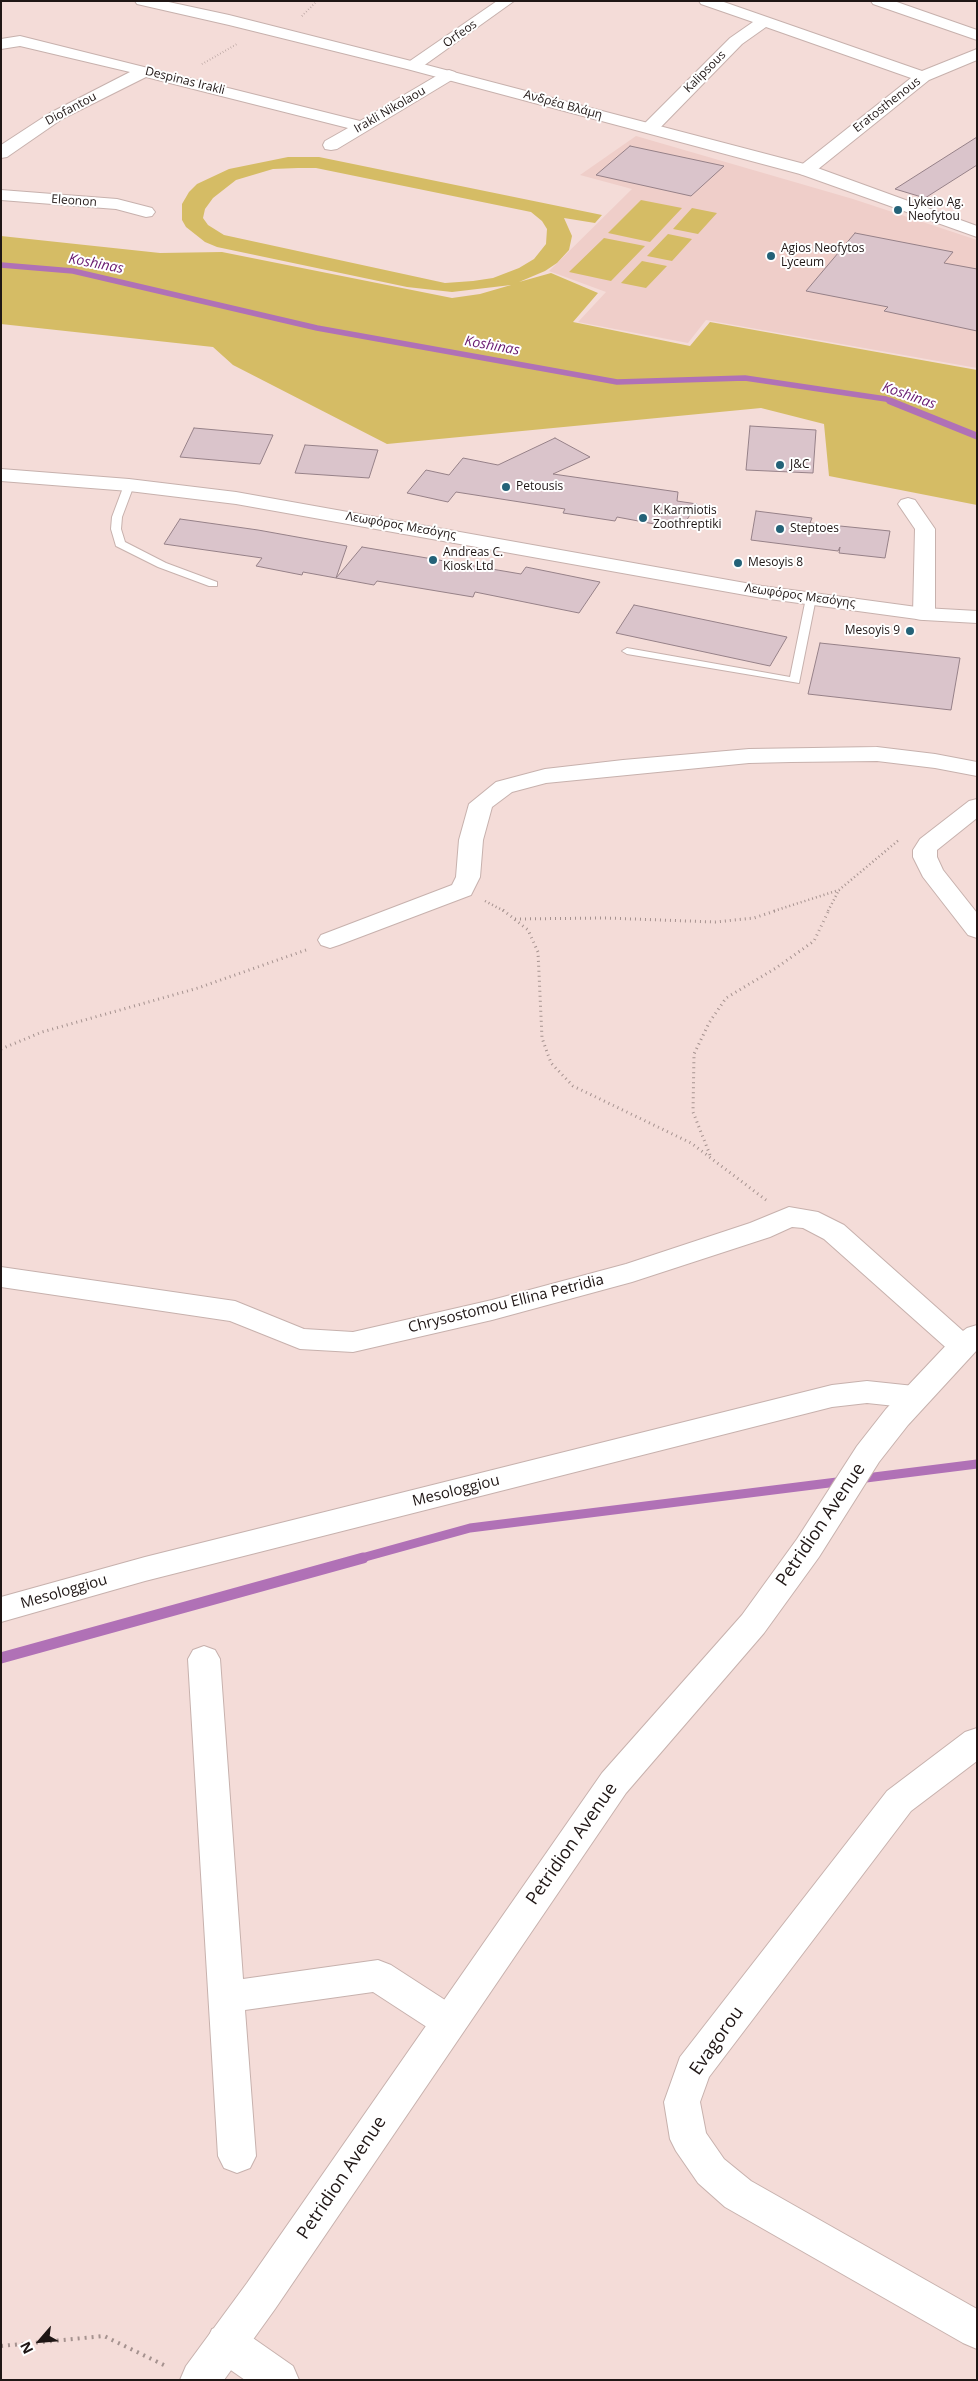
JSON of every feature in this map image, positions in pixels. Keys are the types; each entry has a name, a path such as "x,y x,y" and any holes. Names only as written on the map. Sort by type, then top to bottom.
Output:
{"street":[{"name":"Ανδρέα Βλάμη","path":"142,1 449,75 806,170 977,232"},
{"name":"Orfeos","path":"413,66 507,1"},
{"path":"706,1 765,21 834,48 923,76"},
{"path":"878,1 977,36"},
{"path":"909,11 926,1"},
{"name":"Kalipsous","path":"650,128 736,41 765,21"},
{"name":"Despinas Irakli","path":"5,43 30,42 360,126"},
{"name":"Eratosthenous","path":"806,170 923,76 977,54"},
{"name":"Diofantou","path":"1,153 56,116 145,70"},
{"name":"Irakli Nikolaou","path":"331,145 360,126 449,75"},
{"name":"Eleonon","path":"1,195 117,204 146,212"},
{"name":"Λεωφόρος Μεσόγης","path":"1,475 129,485 236,498 346,516 762,592 924,614 977,618"},
{"path":"908,504 925,529 924,614"},
{"path":"330,940 410,908 462,890 468,877 472,840 481,804 504,787 545,776 623,766 783,756 877,754 935,761 977,769"},
{"path":"977,806 928,844 925,850 925,857 932,872 977,930"},
{"path":"789,1217 808,1219 834,1232 970,1341"},
{"name":"Chrysostomou Ellina Petridia","path":"1,1277 235,1311 300,1339 353,1342 492,1310 632,1272 760,1230 789,1217"},
{"name":"Petridion Avenue","path":"187,2375 226,2342 261,2296 614,1783 753,1624 808,1548 868,1454 906,1407 970,1341"},
{"name":"Mesologgiou","path":"1,1610 145,1569 832,1396 867,1392 906,1407"},
{"path":"204,1659 238,2156"},
{"name":"Evagorou","path":"977,1742 899,1801 693,2069 682,2102 689,2139 711,2171 738,2194 977,2330"},
{"path":"227,1997 378,1976 449,2022"},
{"path":"226,2342 280,2380"}],"lane":[{"path":"129,485 117,517 116,529 120,544 162,565 213,584"},
{"path":"627,651 794,681 811,598"}],"path":[{"path":"176,79 264,29"},
{"path":"710,1156 693,1112 694,1054 709,1024 726,998 814,941 839,890 852,877 905,835"},
{"path":"462,890 501,909 528,930 538,952 542,1038 551,1063 573,1086 692,1143 789,1217"},
{"path":"514,919 606,918 714,922 754,918 839,890"},
{"path":"1,1049 42,1032 207,985 280,960 330,940"},
{"path":"1,2346 104,2336 187,2375"}],"shaded area":[{"name":"Agios Neofytos Lyceum","path":"636,136 853,199 977,240 977,368 706,320 688,343 578,322 606,292 549,271 632,189 580,175"},
{"path":"288,157 319,157 602,215 595,223 564,218 572,236 569,250 557,263 545,271 519,282 551,273 598,293 573,322 690,346 710,322 977,370 977,505 829,476 824,424 761,408 387,444 233,365 213,347 1,324 1,236 160,253 222,252 452,298 480,294 511,285 452,292 407,287 217,247 205,242 186,227 182,220 182,204 189,192 197,184 229,169","holes":["316,168 531,212 542,221 547,229 546,244 534,259 519,268 493,278 445,283 224,235 208,225 203,218 205,209 213,198 236,180 273,169"]},
{"path":"641,200 682,208 650,242 608,233"},
{"path":"692,208 717,213 698,234 673,229"},
{"path":"668,234 692,239 672,261 647,256"},
{"path":"604,238 645,246 611,281 569,272"},
{"path":"642,261 667,266 646,288 621,283"}],"building":[{"path":"977,137 977,165 925,198 895,189"},
{"path":"630,146 724,166 691,196 596,175"},
{"path":"855,233 953,252 944,263 977,269 977,331 884,311 888,307 806,291"},
{"path":"750,426 816,430 813,473 746,470"},
{"path":"194,428 273,435 260,464 180,457"},
{"path":"555,438 590,457 553,474 678,492 677,501 697,504 681,529 617,517 615,521 563,513 565,509 456,492 448,502 407,493 426,470 449,475 463,458 498,465"},
{"path":"305,445 378,450 369,478 295,473"},
{"path":"756,511 812,518 810,523 890,531 885,558 839,553 840,547 838,551 751,540"},
{"path":"180,519 258,530 347,546 336,578 303,572 302,575 256,566 262,558 164,544"},
{"path":"362,547 521,574 526,567 600,582 579,613 475,592 473,597 377,581 374,585 336,578"},
{"path":"634,605 787,637 770,666 616,633"},
{"path":"820,643 960,658 951,710 808,694"}],"waterway":[{"name":"Koshinas","path":"1,265 73,271 317,328 617,382 745,378 886,399 893,402"},
{"name":"Koshinas","path":"890,401 977,436"},
{"path":"858,1479 977,1464"},
{"path":"358,1559 470,1528 845,1481"},
{"path":"1,1658 363,1558"}],"place":[{"name":"Lykeio Ag. Neofytou","path":"898,210"},
{"name":"Agios Neofytos Lyceum","path":"771,256"},
{"name":"J&C","path":"780,465"},
{"name":"Petousis","path":"506,487"},
{"name":"K.Karmiotis Zoothreptiki","path":"643,518"},
{"name":"Steptoes","path":"780,529"},
{"name":"Andreas C. Kiosk Ltd","path":"433,560"},
{"name":"Mesoyis 8","path":"738,563"},
{"name":"Mesoyis 9","path":"910,631"}]}
